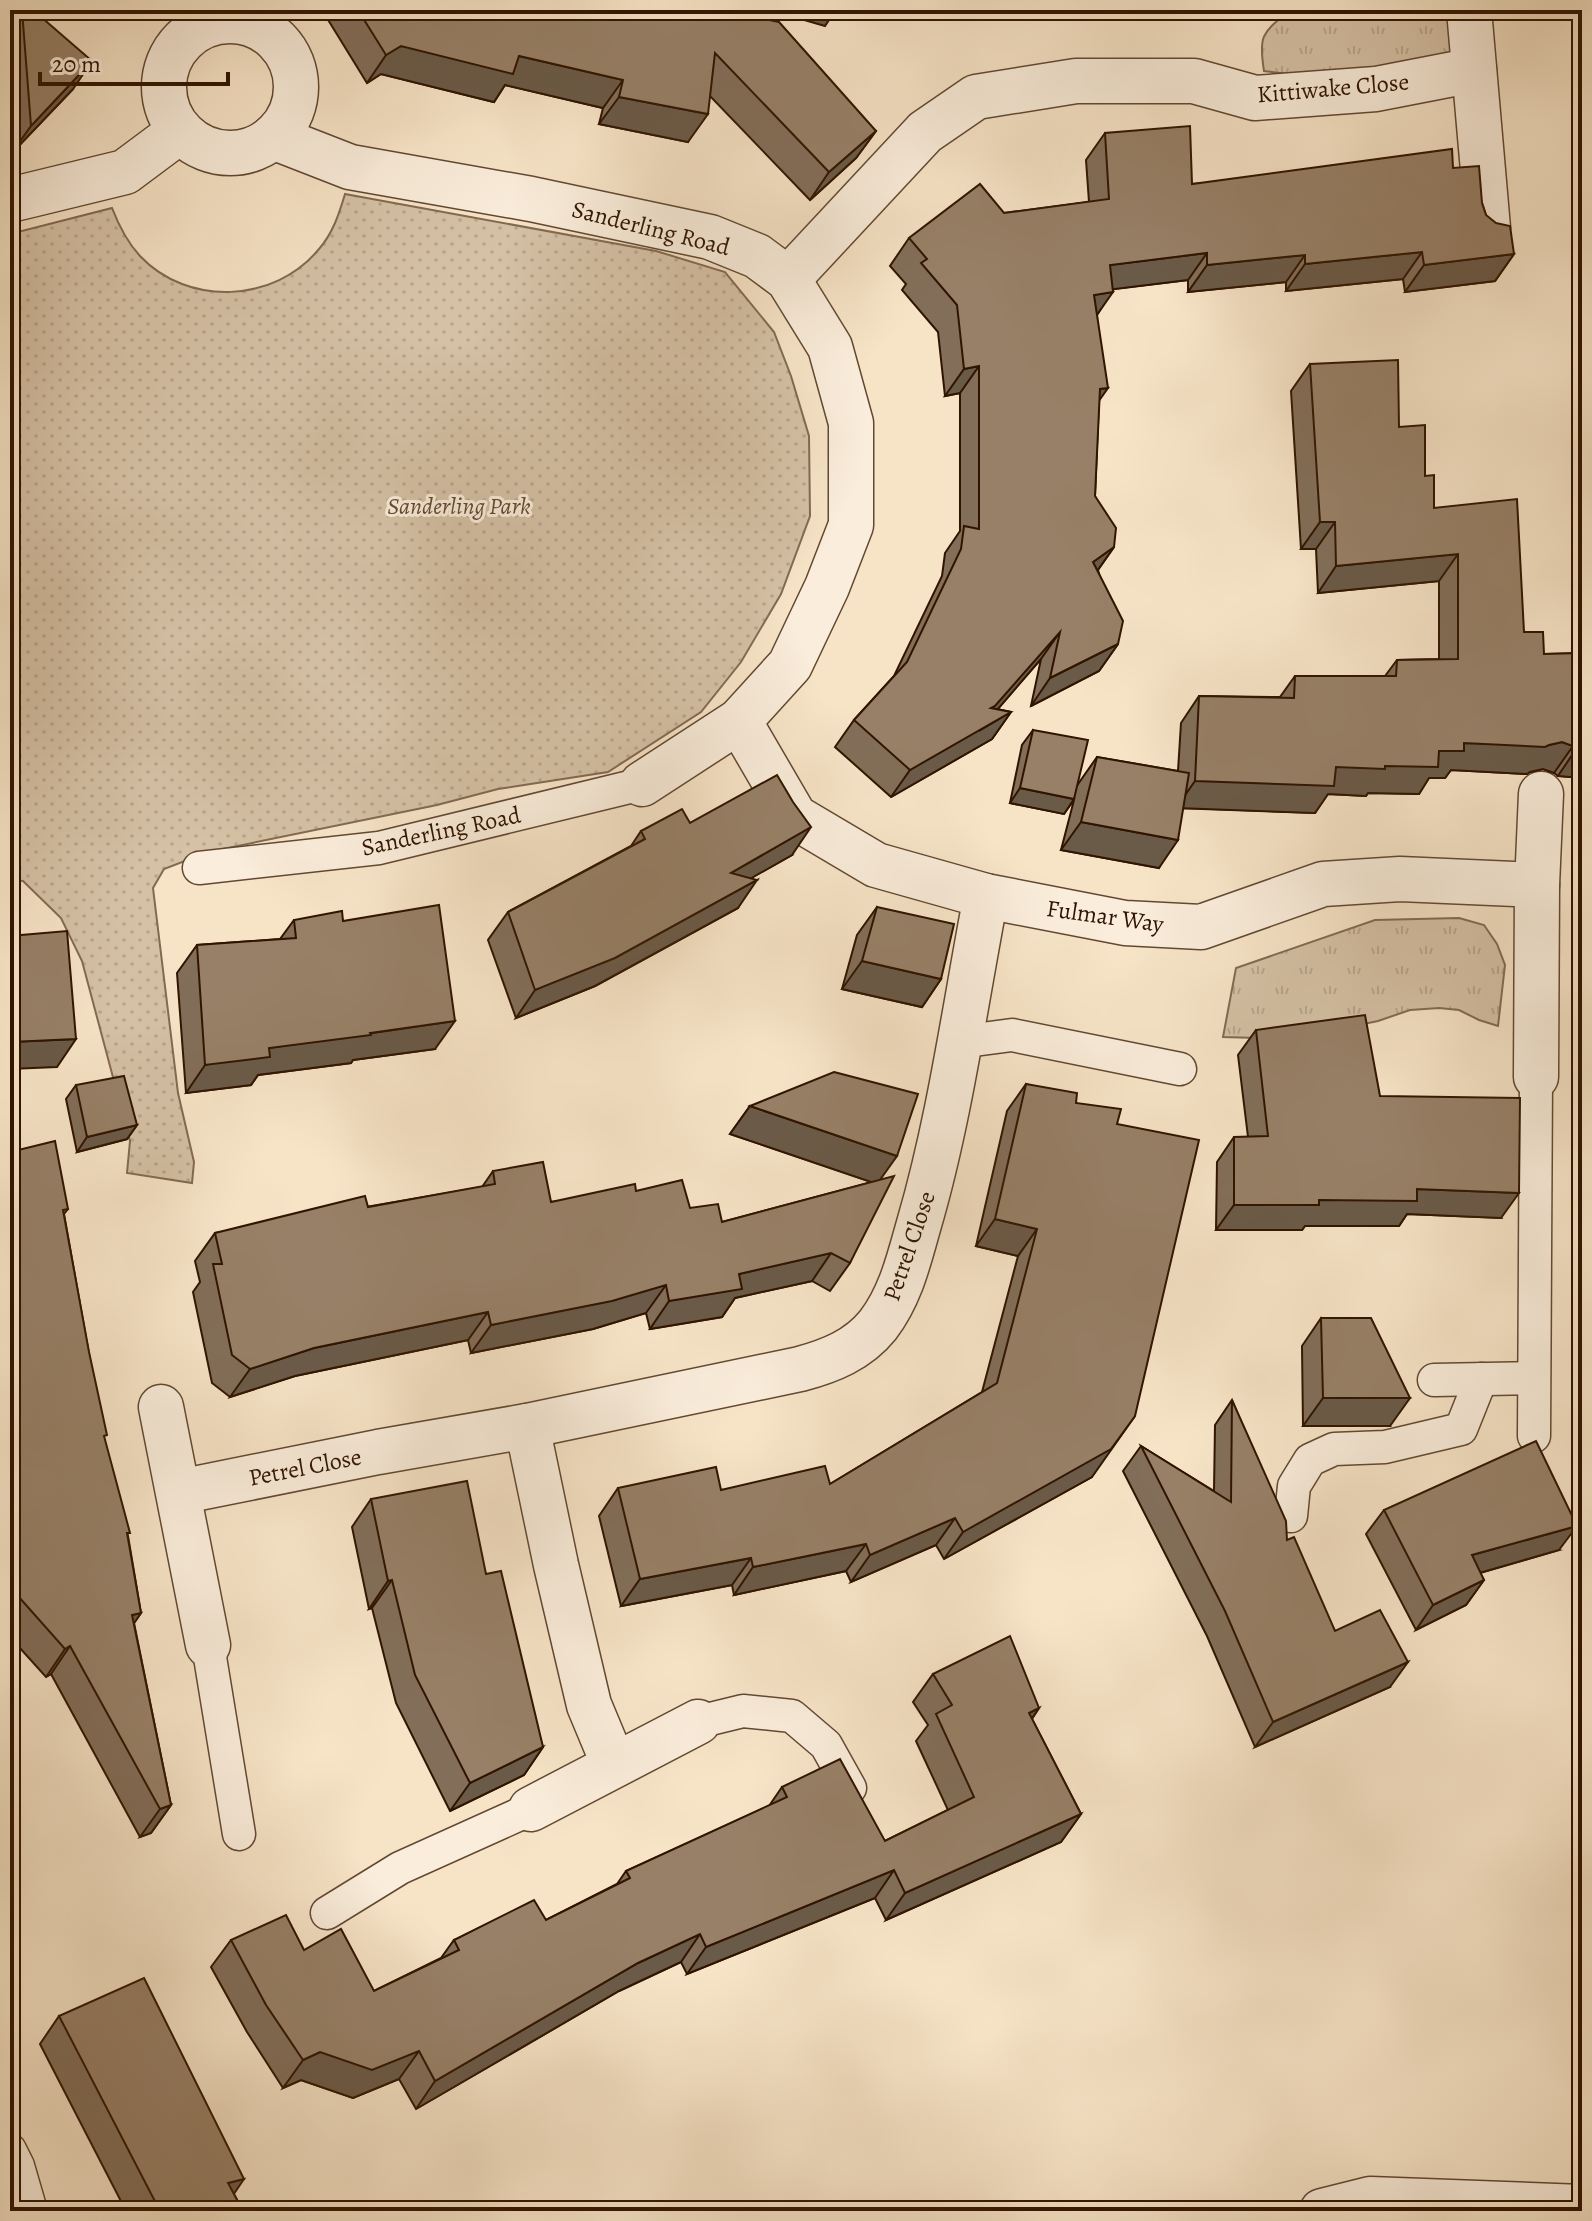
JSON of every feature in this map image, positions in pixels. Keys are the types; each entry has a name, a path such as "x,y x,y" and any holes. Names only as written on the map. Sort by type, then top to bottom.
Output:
{"street":[{"path":"1469,10 1488,228"},
{"path":"259,19 280,44 293,66 296,92 289,117 273,137 251,151 225,154 200,147 180,131 167,108 164,82 170,57 185,24 259,19"},
{"name":"Kittiwake Close","path":"788,279 925,132 976,97 1076,81 1194,81 1255,98 1376,89 1474,70"},
{"path":"10,200 125,172 180,131"},
{"name":"Sanderling Road","path":"273,137 350,167 531,199 710,237 757,256 788,279 830,347 851,423 851,525 827,587 790,665 739,721 642,784"},
{"name":"Fulmar Way","path":"739,721 795,817 876,865 986,896 1125,923 1201,927 1323,884 1400,879 1537,885"},
{"path":"1536,1077 1541,794"},
{"name":"Petrel Close","path":"179,1492 527,1426 800,1369 829,1361 855,1347 876,1327 895,1299 936,1167 986,896"},
{"path":"161,1407 208,1645"},
{"path":"527,1426 589,1705 614,1765"},
{"path":"531,1809 698,1722"},
{"path":"1322,2211 1370,2199 1582,2207"}],"lane":[{"name":"Sanderling Road","path":"199,868 379,848 642,784"},
{"path":"959,1042 1012,1035 1180,1069"},
{"path":"1534,1436 1536,1077"},
{"path":"1434,1380 1533,1378"},
{"path":"1291,1516 1294,1486 1310,1460 1334,1449 1385,1447 1461,1429 1481,1379"},
{"path":"208,1645 239,1834"},
{"path":"698,1722 743,1711 792,1716 826,1745 850,1788"},
{"path":"327,1913 400,1868 531,1809"},
{"path":"10,2150 31,2211"}],"green space":[{"path":"1290,10 1464,10 1451,55 1433,65 1302,76 1264,71 1262,42 1268,30"},
{"name":"Sanderling Park","path":"345,194 656,251 725,272 774,332 791,376 809,436 810,516 781,594 741,662 701,712 608,772 498,789 437,805 208,852 164,869 153,888 178,1093 194,1162 192,1183 127,1173 130,1141 82,961 61,918 23,881 10,880 10,234 112,208 131,245 160,273 182,284 231,292 279,280 301,267 328,236"},
{"path":"1459,918 1484,925 1497,944 1505,965 1498,1026 1459,1010 1439,1008 1410,1010 1378,1021 1315,1034 1223,1037 1236,968 1375,920"}],"building":[{"path":"22,10 33,10 92,61 31,126"},
{"path":"358,10 723,10 779,22 876,131 829,172 715,53 708,114 619,97 623,80 519,56 513,74 401,46 386,55"},
{"path":"1190,126 1192,184 1452,149 1453,168 1479,166 1486,215 1496,223 1510,226 1514,254 1424,265 1422,252 1305,264 1305,255 1207,265 1207,253 1110,265 1113,292 1094,295 1108,388 1100,389 1095,496 1116,528 1114,547 1093,562 1123,621 1118,644 1050,678 1060,632 991,708 1011,712 910,770 854,720 907,662 961,549 964,526 979,529 979,366 964,369 957,305 921,263 927,259 909,238 980,184 1004,213 1109,199 1105,133"},
{"path":"1398,360 1399,427 1425,425 1425,476 1434,475 1434,508 1517,499 1524,632 1543,632 1544,654 1582,653 1582,750 1562,742 1545,747 1464,743 1464,751 1439,751 1438,767 1336,767 1334,786 1195,781 1199,696 1294,698 1295,676 1396,676 1397,660 1458,659 1458,554 1336,566 1335,522 1320,522 1310,364"},
{"path":"1033,730 1088,740 1074,799 1020,788"},
{"path":"1097,757 1189,773 1178,840 1081,822"},
{"path":"777,775 811,827 731,873 757,880 615,958 535,990 508,912 645,839 641,831 682,809 690,823"},
{"path":"439,905 455,1021 269,1048 270,1057 205,1065 197,945 296,938 294,920 342,911 343,921"},
{"path":"877,907 954,924 941,979 862,961"},
{"path":"67,931 76,1039 10,1042 10,936"},
{"path":"1365,1015 1380,1096 1520,1098 1519,1193 1417,1189 1417,1201 1319,1200 1319,1205 1234,1205 1234,1137 1268,1136 1256,1030"},
{"path":"834,1072 918,1094 897,1156 750,1106"},
{"path":"124,1076 137,1125 87,1137 76,1085"},
{"path":"1026,1084 1077,1093 1076,1103 1121,1109 1117,1124 1199,1140 1135,1416 1111,1449 963,1532 955,1518 870,1555 866,1544 753,1567 751,1558 640,1579 618,1488 716,1467 721,1490 825,1466 830,1484 997,1383 1037,1229 995,1219"},
{"path":"55,1141 68,1209 63,1210 107,1435 104,1436 130,1533 127,1533 141,1613 132,1615 171,1805 160,1809 70,1646 65,1649 10,1587 10,1152"},
{"path":"543,1162 551,1202 635,1184 636,1191 682,1180 690,1208 718,1204 722,1222 894,1176 850,1263 831,1253 739,1274 742,1289 669,1301 666,1285 612,1301 491,1325 488,1312 314,1348 250,1369 232,1355 213,1264 222,1264 215,1233 365,1196 368,1207 495,1184 493,1171"},
{"path":"1321,1318 1371,1318 1410,1398 1323,1398"},
{"path":"1232,1400 1286,1521 1287,1540 1294,1537 1335,1631 1380,1610 1408,1662 1273,1722 1225,1611 1141,1446 1231,1502"},
{"path":"1536,1441 1577,1526 1472,1555 1484,1580 1433,1605 1384,1510"},
{"path":"467,1481 486,1574 501,1571 543,1747 470,1783 415,1675 392,1580 388,1581 371,1499"},
{"path":"1010,1636 1039,1708 1029,1713 1081,1814 905,1893 894,1870 706,1947 700,1934 638,1963 435,2081 419,2051 372,2070 320,2052 303,2060 266,2005 231,1940 286,1915 304,1950 341,1929 374,1991 459,1950 454,1940 534,1900 546,1920 630,1878 626,1871 787,1797 782,1787 840,1759 885,1841 974,1797 936,1714 952,1705 933,1674"},
{"path":"144,1978 244,2179 228,2183 243,2211 186,2211 184,2207 175,2211 160,2211 59,2016"}]}
